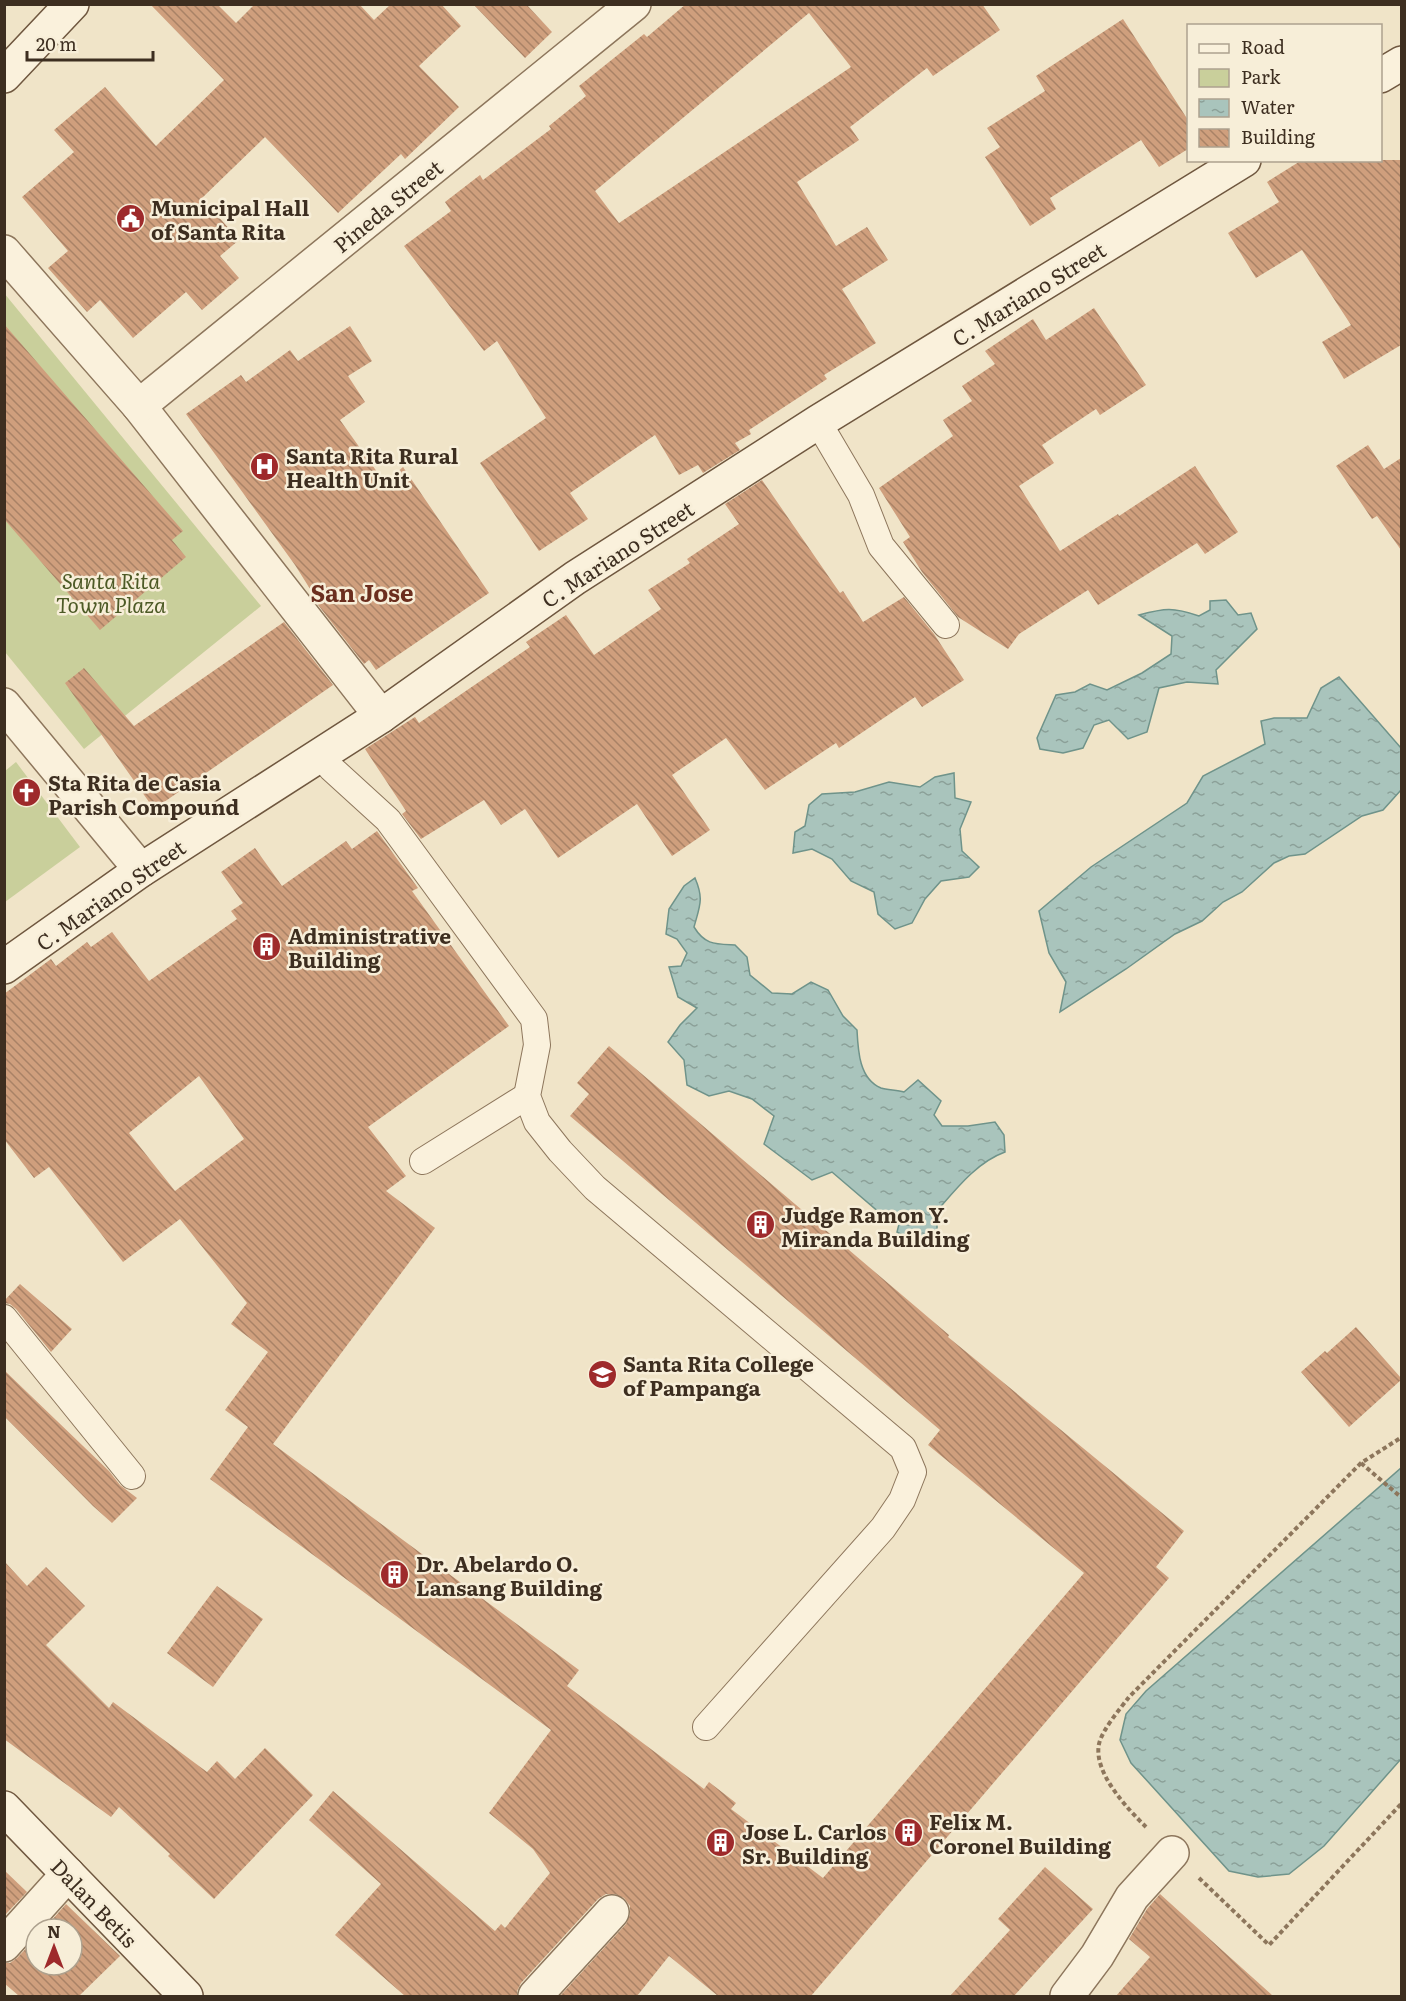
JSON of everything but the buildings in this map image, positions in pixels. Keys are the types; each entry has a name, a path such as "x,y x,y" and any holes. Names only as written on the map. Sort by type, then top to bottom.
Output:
{"street":[{"path":"4,76 72,4"},
{"name":"Pineda Street","path":"139,406 634,4"},
{"path":"1382,75 1401,63"},
{"name":"C. Mariano Street","path":"4,967 141,870 381,716 575,578 818,422 1241,162"},
{"path":"4,252 139,406 381,716"},
{"path":"8,716 141,870"},
{"name":"Dalan Betis","path":"4,1808 186,1996"},
{"path":"1066,1996 1097,1956 1131,1897 1172,1853"},
{"path":"4,1945 68,1874"},
{"path":"535,1996 612,1912"}],"lane":[{"path":"818,422 861,495 881,546 946,625"},
{"path":"320,755 332,769 388,820 534,1018 537,1045 527,1096 537,1122 560,1151 596,1188 903,1448 913,1472 902,1500 883,1528 706,1727"},
{"path":"423,1161 527,1096"},
{"path":"4,1318 132,1476"}],"path":[{"path":"1401,1437 1361,1463 1129,1697 1107,1727 1098,1745 1101,1769 1122,1803 1269,1945 1401,1803"},
{"path":"1361,1463 1401,1498"}],"green space":[{"name":"Santa Rita Town Plaza","path":"4,293 261,606 84,749 5,652"},
{"name":"Sta Rita de Casia Parish Compound","path":"16,762 80,847 5,902 5,771"}],"water":[{"path":"1226,600 1238,615 1251,613 1257,629 1216,670 1218,684 1187,682 1159,688 1147,732 1128,739 1109,720 1094,725 1083,748 1063,753 1040,749 1037,738 1056,695 1075,692 1090,684 1107,690 1142,673 1171,654 1172,636 1139,615 1169,610 1199,616 1210,610 1210,601"},
{"path":"1339,677 1401,748 1401,790 1383,810 1362,816 1305,854 1289,856 1274,863 1242,892 1223,902 1202,921 1175,934 1060,1012 1066,982 1049,953 1039,911 1091,867 1187,803 1203,776 1265,744 1261,721 1274,718 1307,718 1321,688"},
{"path":"954,773 955,798 971,802 960,829 962,851 979,867 969,877 941,881 925,899 912,923 895,929 878,914 874,892 851,881 832,859 812,849 793,853 795,832 805,826 809,805 822,794 855,792 889,782 920,787 935,777"},
{"path":"695,878 700,897 694,927 698,933 711,942 735,945 747,957 750,975 772,993 792,994 811,982 828,990 843,1016 857,1030 861,1063 868,1078 874,1084 883,1089 904,1092 918,1080 941,1101 934,1115 942,1126 968,1126 995,1122 1004,1135 1005,1152 976,1169 937,1211 937,1245 915,1242 897,1232 900,1220 880,1213 832,1172 812,1180 764,1144 774,1116 752,1099 729,1091 709,1096 687,1085 684,1060 668,1042 680,1025 697,1008 678,997 669,967 681,966 687,953 677,939 666,934 669,909 684,886"},
{"path":"1401,1468 1401,1759 1324,1846 1289,1874 1258,1877 1229,1871 1131,1763 1120,1740 1126,1714 1146,1691"}],"place":[{"name":"Municipal Hall of Santa Rita","path":"130,218"},
{"name":"Santa Rita Rural Health Unit","path":"265,466"},
{"name":"Sta Rita de Casia Parish Compound","path":"27,793"},
{"name":"Administrative Building","path":"267,946"},
{"name":"Judge Ramon Y. Miranda Building","path":"760,1225"},
{"name":"Santa Rita College of Pampanga","path":"602,1374"},
{"name":"Dr. Abelardo O. Lansang Building","path":"395,1574"},
{"name":"Felix M. Coronel Building","path":"908,1832"},
{"name":"Jose L. Carlos Sr. Building","path":"721,1842"}],"district":[{"name":"San Jose","path":"362,591"}]}
